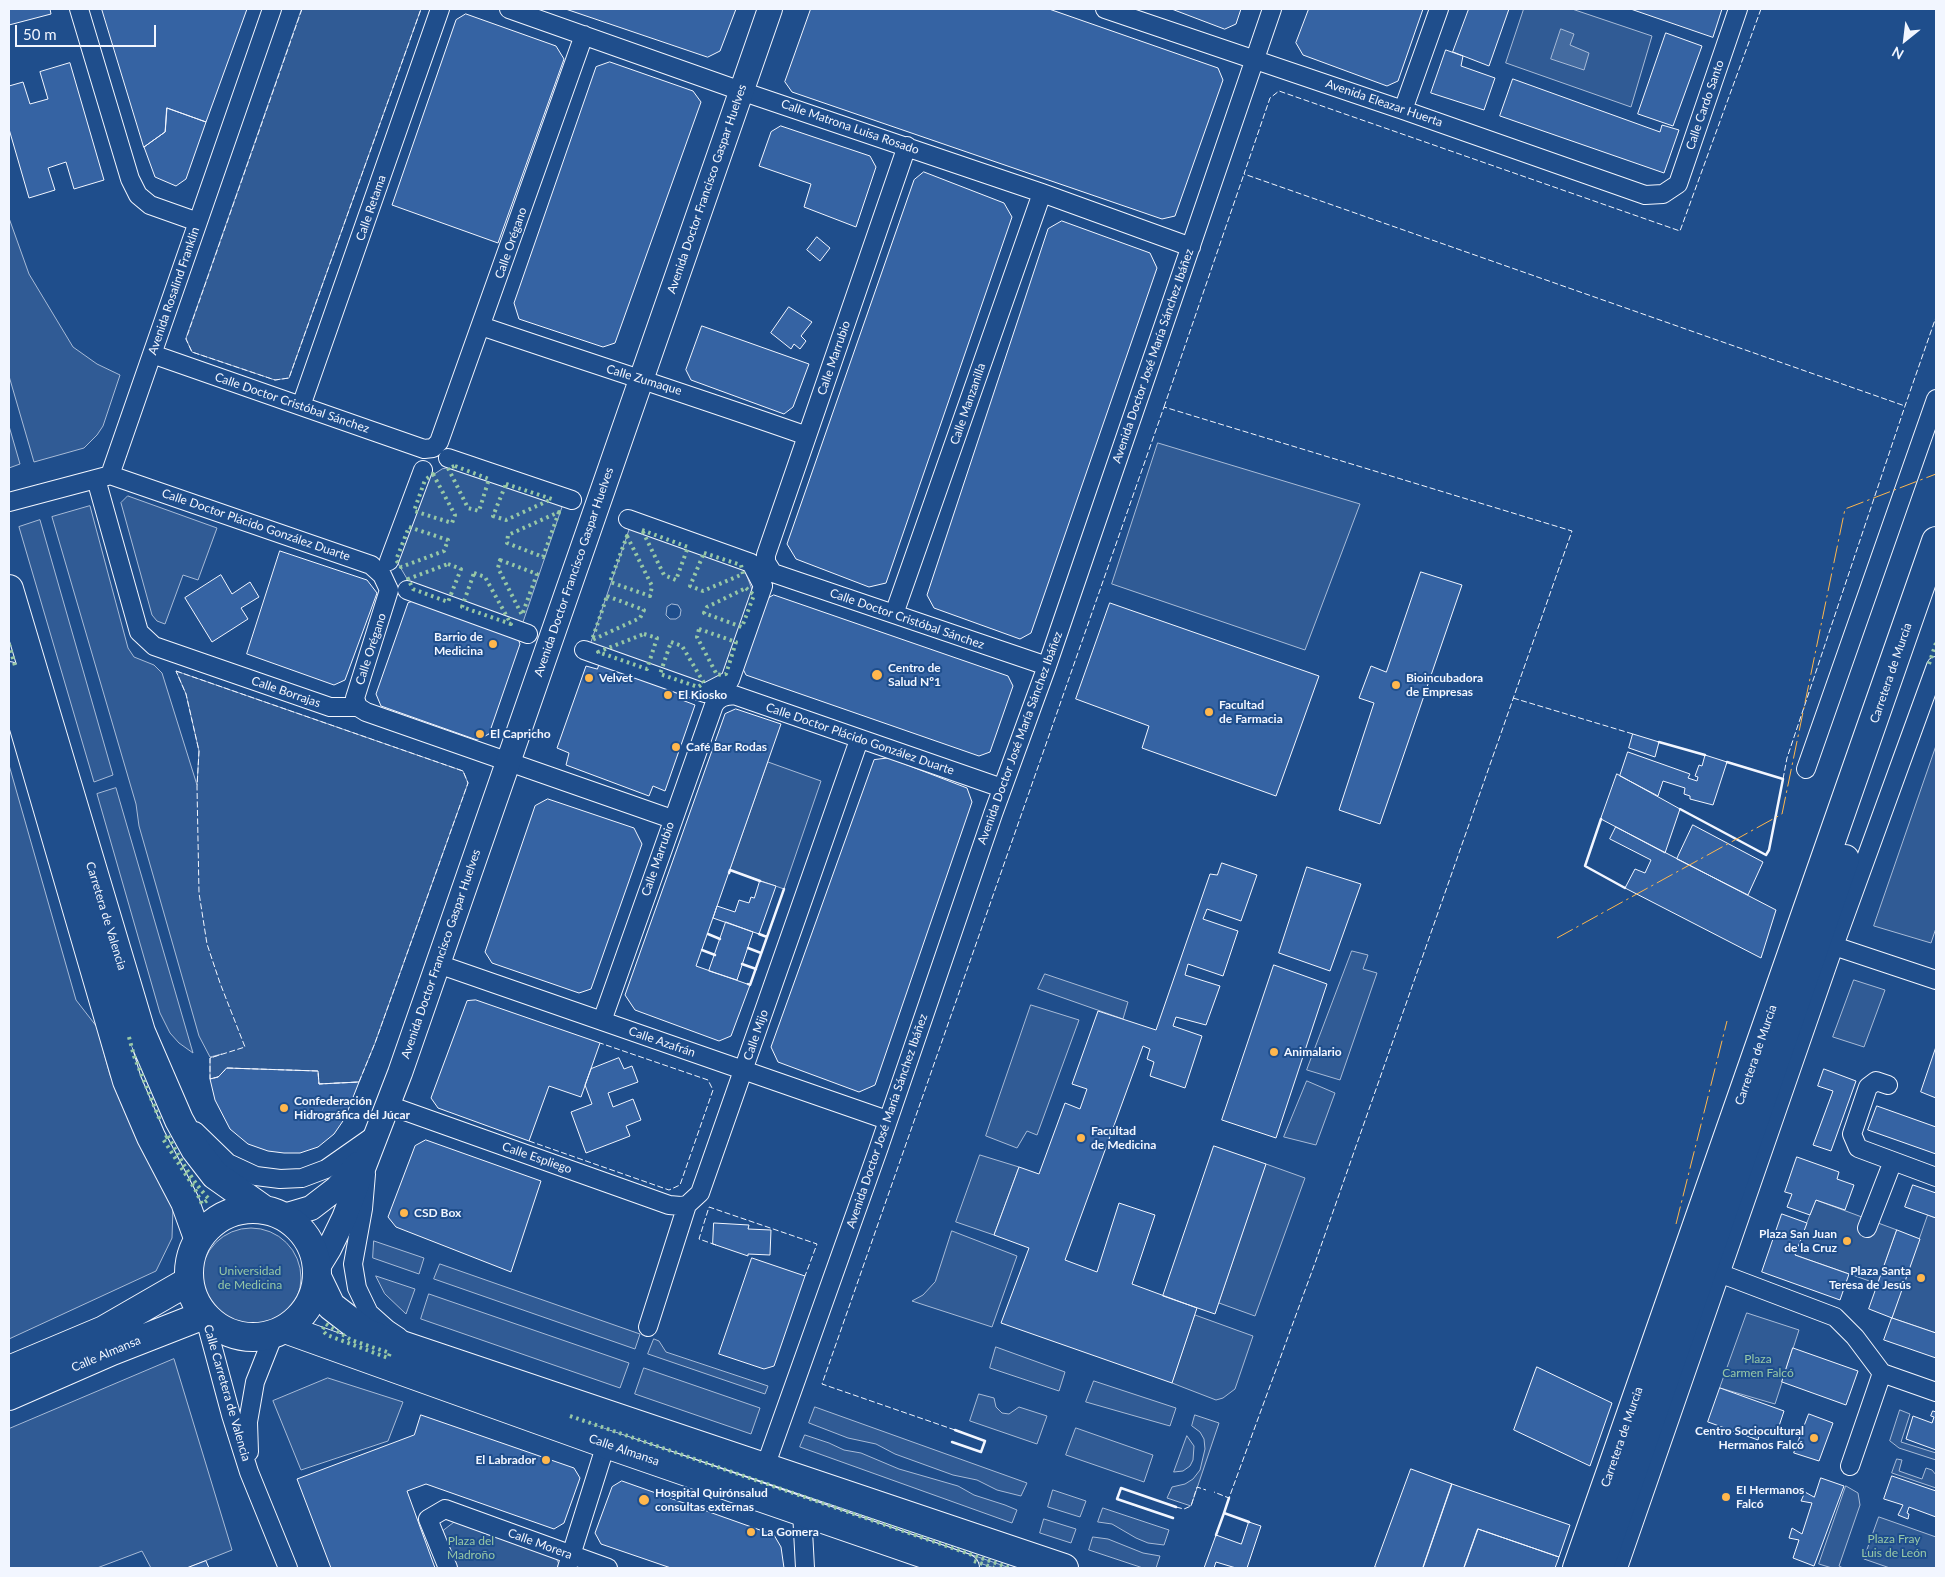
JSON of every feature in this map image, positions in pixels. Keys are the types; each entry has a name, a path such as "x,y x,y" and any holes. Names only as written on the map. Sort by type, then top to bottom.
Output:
{"main road":[{"name":"Carretera de Murcia","path":"1577,1568 1936,541"},
{"name":"Carretera de Valencia","path":"9,589 141,1032 179,1120 195,1149 215,1176 273,1213"},
{"name":"Carretera de Murcia","path":"1599,1568 1936,598"},
{"name":"Carretera de Valencia","path":"9,676 127,1081 151,1137 185,1202 198,1238"},
{"path":"318,1273 314,1294 307,1308 297,1320 279,1332 247,1337 222,1329 204,1315 196,1302 189,1281 190,1258 198,1238 216,1220 238,1210 273,1213 300,1229 312,1246 318,1273 331,1306 366,1333 1064,1568"},
{"name":"Calle Almansa","path":"9,1370 104,1330 189,1281"},
{"name":"Calle Almansa","path":"9,1396 112,1351 204,1315"},
{"name":"Calle Almansa","path":"279,1332 965,1568"}],"street":[{"path":"79,9 130,179 138,195 150,205 198,222"},
{"name":"Avenida Rosalind Franklin","path":"103,477 152,354 272,9"},
{"name":"Calle Retama","path":"301,406 440,9"},
{"name":"Calle Matrona Luisa Rosado","path":"509,9 741,91 1042,193 1191,247"},
{"name":"Avenida Doctor Francisco Gaspar Huelves","path":"318,1273 344,1218 388,1105 770,9"},
{"name":"Avenida Eleazar Huerta","path":"1105,9 1255,59 1645,195 1663,194"},
{"name":"Avenida Doctor José María Sánchez Ibáñez","path":"765,1467 1046,666 1272,9"},
{"path":"1403,110 1438,9"},
{"name":"Calle Cardo Santo","path":"1663,194 1678,184 1738,9"},
{"name":"Calle Orégano","path":"433,448 439,442 584,35"},
{"name":"Calle Marrubio","path":"602,1021 672,819 714,705 716,693 730,680 762,586 766,555 907,146"},
{"name":"Calle Manzanilla","path":"894,614 1042,193"},
{"name":"Calle Zumaque","path":"481,326 694,396 807,436"},
{"name":"Calle Doctor Cristóbal Sánchez","path":"152,354 424,449 433,448"},
{"path":"1806,769 1936,399"},
{"path":"448,458 572,500"},
{"path":"389,561 422,470"},
{"path":"9,502 103,477"},
{"name":"Calle Doctor Plácido González Duarte","path":"103,477 371,565 398,590"},
{"name":"Calle Borrajas","path":"103,477 139,632 154,646 330,707 358,707 366,712 672,819"},
{"name":"Calle Doctor Cristóbal Sánchez","path":"628,519 752,563 763,572 774,573 1046,666"},
{"path":"398,590 528,634"},
{"name":"Calle Orégano","path":"358,707 355,698 398,590"},
{"name":"Calle Doctor Plácido González Duarte","path":"584,650 704,693 716,693 725,696 734,695 859,740 1002,788"},
{"path":"1618,1568 1834,946 1936,666"},
{"name":"Calle Mijo","path":"648,1327 688,1205 700,1193 859,740"},
{"path":"1834,946 1936,980"},
{"name":"Calle Azafrán","path":"438,964 887,1120"},
{"path":"1888,1085 1876,1081 1868,1087 1852,1134 1858,1148 1936,1177"},
{"name":"Calle Espliego","path":"388,1105 669,1205 688,1205"},
{"path":"179,1120 193,1129 228,1162 256,1176 280,1179 302,1178 326,1170 372,1144"},
{"path":"372,1144 364,1209 353,1264 357,1288 369,1313 387,1329 428,1354"},
{"name":"Avenida Doctor Francisco Gaspar Huelves","path":"273,1213 311,1208 337,1188 372,1144"},
{"path":"1867,1228 1892,1161"},
{"path":"1720,1274 1835,1317 1855,1336 1882,1373 1936,1392"},
{"name":"Calle Carretera de Valencia","path":"204,1315 231,1415 249,1472 288,1568"},
{"name":"Calle Carretera de Valencia","path":"249,1472 248,1422 255,1382 279,1332"},
{"path":"1850,1466 1882,1373"},
{"path":"569,1562 606,1444"},
{"name":"Calle Morera","path":"448,1568 428,1520 445,1509 569,1562 608,1568"},
{"path":"802,1512 805,1568"}],"shaded area":[{"path":"302,9 421,9 289,378 275,380 192,352 186,339"},
{"path":"1524,9 1572,9 1652,36 1631,107 1506,63"},
{"path":"1561,29 1574,34 1570,45 1589,53 1584,70 1551,59"},
{"path":"9,218 29,274 73,347 97,364 120,375 103,426 97,435 84,448 34,462 9,376"},
{"path":"9,426 20,464 9,468"},
{"path":"1158,443 1360,504 1305,650 1112,584"},
{"path":"453,467 563,504 522,625 413,589 396,560 425,480 442,469"},
{"path":"128,496 217,528 198,580 183,575 165,624 157,621 152,615 121,503"},
{"path":"90,506 128,648 134,657 154,665 162,673 197,785 199,751 186,694 176,671 463,771 468,783 375,1043 359,1082 319,1084 218,1077 210,1079 210,1058 222,1054 210,1057 199,1036 139,826 136,804 52,517"},
{"path":"40,520 113,775 94,782 19,527"},
{"path":"631,525 743,565 754,595 725,678 699,686 589,649","holes":["672,604 678,605 681,610 680,616 676,619 670,619 666,615 667,607"]},
{"path":"1936,746 1936,928 1931,943 1874,926"},
{"path":"768,762 821,781 784,889 730,870"},
{"path":"9,765 76,1000 97,1027 110,1075 173,1207 172,1238 156,1271 9,1339"},
{"path":"116,788 193,1053 179,1043 170,1033 160,1013 97,794"},
{"path":"1352,951 1368,955 1363,969 1377,973 1340,1080 1307,1070"},
{"path":"1045,974 1128,1002 1123,1019 1038,989"},
{"path":"1854,980 1885,990 1864,1047 1833,1037"},
{"path":"1031,1005 1079,1020 1037,1135 1027,1131 1017,1148 986,1136"},
{"path":"1307,1081 1335,1093 1316,1145 1284,1137"},
{"path":"980,1155 1019,1167 994,1235 956,1222"},
{"path":"1266,1164 1305,1178 1255,1316 1219,1303"},
{"name":"Plaza San Juan de la Cruz","path":"1816,1200 1897,1230 1878,1284 1795,1255"},
{"name":"Plaza Santa Teresa de Jesús","path":"1928,1215 1936,1218 1936,1333 1892,1318"},
{"name":"Universidad de Medicina","path":"251,1228 261,1229 279,1236 293,1250 300,1268 300,1288 293,1306 279,1320 261,1327 251,1328 241,1327 223,1320 209,1306 202,1288 201,1278 202,1268 209,1250 223,1236 241,1229"},
{"path":"952,1231 1017,1256 992,1327 912,1301 923,1295 935,1282"},
{"path":"374,1241 424,1258 419,1274 373,1258"},
{"path":"440,1264 640,1334 635,1349 434,1279"},
{"path":"376,1276 415,1289 406,1314 385,1294"},
{"path":"429,1294 629,1363 620,1388 421,1319"},
{"name":"Plaza Carmen Falcó","path":"1747,1313 1799,1330 1775,1404 1720,1388"},
{"path":"1195,1315 1253,1336 1235,1389 1223,1398 1216,1400 1172,1383"},
{"path":"654,1339 659,1341 666,1352 768,1386 765,1394 648,1354"},
{"path":"996,1347 1065,1372 1059,1391 990,1368"},
{"path":"402,1358 1010,1568 994,1568 400,1362"},
{"path":"174,1359 232,1550 187,1568 151,1568 142,1551 97,1568 9,1568 9,1429"},
{"path":"644,1368 760,1408 751,1434 635,1394"},
{"path":"328,1378 403,1402 388,1441 301,1470 273,1401"},
{"path":"1094,1381 1176,1408 1170,1426 1086,1402"},
{"path":"979,1394 994,1398 996,1407 1002,1413 1009,1414 1019,1407 1047,1416 1037,1444 970,1421"},
{"path":"815,1407 1027,1483 1021,1496 997,1490 977,1480 953,1475 895,1454 876,1444 848,1438 809,1423"},
{"path":"1900,1410 1910,1414 1901,1442 1936,1453 1936,1460 1899,1448 1890,1441"},
{"path":"1195,1415 1219,1423 1191,1506 1167,1498 1172,1487 1185,1484 1193,1479 1200,1470 1205,1449 1204,1439 1200,1432 1192,1426"},
{"path":"1076,1428 1153,1455 1144,1482 1066,1455"},
{"path":"805,1435 844,1450 861,1453 899,1469 958,1486 974,1495 1017,1510 1012,1523 800,1447"},
{"path":"1187,1436 1194,1446 1193,1460 1190,1466 1183,1471 1174,1472"},
{"path":"1897,1459 1902,1460 1899,1471 1922,1479 1926,1468 1932,1470 1936,1475 1936,1488 1892,1473"},
{"path":"1846,1486 1858,1493 1860,1505 1839,1566 1843,1568 1832,1568 1819,1564"},
{"path":"1053,1490 1086,1501 1080,1517 1048,1507"},
{"path":"1103,1508 1169,1530 1164,1545 1148,1543 1112,1524 1098,1522"},
{"name":"Plaza Fray Luis de León","path":"1879,1517 1936,1537 1936,1568 1890,1568 1864,1559"},
{"path":"1044,1519 1076,1529 1071,1543 1040,1533"},
{"name":"Plaza del Madroño","path":"456,1521 556,1558 561,1568 457,1568 443,1531"},
{"path":"1093,1537 1108,1539 1143,1553 1160,1556 1156,1568 1143,1568 1089,1550"}],"building":[{"path":"9,9 50,9 51,14 9,25"},
{"path":"102,9 247,9 206,122 167,108 165,132 144,147"},
{"path":"566,9 736,9 720,51 708,57"},
{"path":"811,9 1049,9 1218,68 1223,80 1175,216 1162,219 792,92 785,82"},
{"path":"1172,9 1241,9 1236,24 1225,29"},
{"path":"1309,9 1423,9 1398,81 1387,86 1303,55 1296,43"},
{"path":"1469,9 1509,9 1489,66 1453,52"},
{"path":"1631,9 1722,9 1713,37"},
{"path":"466,14 556,46 564,59 498,243 392,205 456,20"},
{"path":"1666,33 1702,46 1673,126 1638,114"},
{"path":"1446,50 1463,56 1461,66 1495,78 1484,110 1431,93"},
{"path":"610,62 693,91 701,102 615,343 603,347 519,319 514,303 596,67"},
{"path":"70,63 104,180 74,189 66,162 48,168 55,190 29,198 9,129 9,86 23,82 30,104 48,99 40,72"},
{"path":"1513,79 1660,132 1662,125 1679,130 1664,173 1500,116"},
{"path":"167,108 206,122 186,179 176,186 155,177 144,147 165,132"},
{"path":"781,126 870,156 876,167 856,227 804,207 811,184 759,166 771,132"},
{"path":"924,172 1004,203 1012,217 886,583 869,587 796,559 787,544 914,180"},
{"path":"1062,221 1150,253 1157,268 1031,633 1020,639 934,608 927,595 1048,229"},
{"path":"817,237 830,248 820,261 807,250"},
{"path":"789,307 812,322 801,336 806,341 800,349 794,344 791,349 771,333"},
{"path":"702,326 809,364 793,407 784,414 691,380 686,370"},
{"path":"280,551 367,580 377,593 345,680 334,685 247,654"},
{"name":"Bioincubadora de Empresas","path":"1421,572 1462,585 1380,824 1339,810 1374,703 1359,698 1371,666 1386,672"},
{"path":"221,575 232,594 250,582 259,597 241,608 248,619 212,642 185,598"},
{"name":"Centro de Salud Nº1","path":"774,595 1008,676 1013,686 990,752 979,756 746,675 741,665 765,600"},
{"path":"420,599 515,631 520,644 489,734 477,740 381,706 376,694 408,603"},
{"name":"Facultad de Farmacia","path":"1110,603 1319,676 1276,796 1142,748 1149,726 1076,699"},
{"path":"601,660 685,689 682,700 695,705 665,791 653,786 649,796 566,765 569,753 557,748 586,666 597,669"},
{"path":"736,709 781,724 696,966 750,985 731,1036 719,1041 635,1010 625,995 725,714"},
{"path":"1633,734 1659,742 1655,757 1629,748"},
{"path":"1628,752 1690,774 1688,778 1697,781 1698,777 1695,776 1699,765 1702,766 1705,755 1727,762 1713,805 1690,799 1690,796 1684,794 1685,788 1663,781 1658,796 1620,776"},
{"path":"889,758 967,788 972,802 875,1085 859,1092 778,1062 771,1047 874,760"},
{"path":"1617,774 1680,809 1665,853 1601,819"},
{"path":"548,799 634,828 642,844 591,989 579,993 492,963 485,952 535,806"},
{"path":"1693,825 1763,862 1748,895 1677,859"},
{"path":"1616,827 1776,910 1761,958 1625,888 1635,869 1645,873 1651,860 1610,839"},
{"name":"Facultad de Medicina","path":"1222,863 1257,875 1241,921 1207,909 1203,919 1238,931 1223,976 1188,964 1185,975 1220,986 1206,1025 1176,1017 1173,1026 1202,1036 1185,1088 1150,1076 1154,1062 1147,1059 1150,1049 1143,1046 1065,1260 1097,1272 1119,1203 1155,1215 1132,1284 1197,1308 1172,1383 1001,1323 1029,1248 994,1235 1019,1167 1039,1174 1065,1103 1080,1109 1087,1089 1072,1084 1098,1011 1156,1030 1210,874 1217,875"},
{"path":"1307,867 1361,884 1330,971 1279,953"},
{"path":"760,881 776,886 759,934 713,918 717,906 735,912 739,900 749,903 751,897 754,898"},
{"path":"726,922 753,932 737,980 709,971"},
{"name":"Animalario","path":"1274,965 1327,984 1276,1138 1222,1120"},
{"path":"476,1000 600,1043 581,1097 549,1086 529,1141 438,1108 431,1098 467,1001"},
{"path":"1936,1047 1936,1098 1921,1092"},
{"path":"619,1058 624,1069 632,1066 638,1082 608,1093 613,1107 633,1099 641,1120 626,1126 630,1136 586,1153 571,1112 592,1104 585,1085 591,1069"},
{"name":"Confederación Hidrográfica del Júcar","path":"227,1068 318,1071 319,1084 359,1082 345,1118 334,1134 318,1147 300,1153 284,1153 268,1151 248,1144 230,1129 215,1100 210,1079 218,1077"},
{"path":"1824,1069 1856,1081 1831,1151 1813,1145 1833,1091 1818,1086"},
{"path":"1877,1106 1936,1127 1936,1154 1868,1130"},
{"path":"426,1140 541,1181 511,1272 396,1227 388,1217 415,1146"},
{"path":"1214,1146 1266,1164 1215,1314 1163,1296"},
{"path":"1797,1157 1839,1172 1837,1179 1854,1185 1845,1210 1816,1200 1810,1215 1787,1207 1792,1194 1785,1192"},
{"path":"1913,1185 1936,1193 1936,1218 1905,1207"},
{"path":"1782,1214 1807,1223 1795,1255 1849,1274 1840,1300 1762,1272"},
{"path":"714,1223 749,1225 748,1229 771,1230 770,1255 748,1254 748,1256 713,1244"},
{"path":"1897,1230 1920,1239 1892,1318 1869,1309"},
{"path":"752,1258 805,1276 774,1366 764,1369 719,1354"},
{"path":"1892,1318 1936,1333 1936,1358 1884,1340"},
{"path":"1793,1348 1858,1371 1846,1405 1782,1382"},
{"path":"1537,1367 1612,1403 1590,1466 1514,1430"},
{"path":"1720,1388 1784,1411 1776,1435 1760,1431 1758,1440 1708,1422"},
{"path":"1933,1411 1936,1412 1936,1450 1906,1439 1913,1416 1932,1423 1934,1417 1931,1416"},
{"name":"Centro Sociocultural Hermanos Falcó","path":"1809,1414 1833,1423 1819,1461 1794,1453"},
{"path":"421,1415 574,1468 580,1478 564,1523 554,1529 426,1484 407,1491 435,1568 331,1568 297,1479 414,1435"},
{"path":"1411,1469 1452,1484 1423,1568 1375,1567"},
{"path":"1892,1476 1936,1491 1936,1517 1909,1507 1908,1519 1898,1515 1903,1505 1884,1499"},
{"path":"1821,1478 1844,1486 1814,1566 1793,1558 1799,1540 1789,1538 1792,1528 1802,1534 1812,1503 1801,1501 1805,1492 1814,1497"},
{"path":"622,1481 774,1535 781,1547 784,1568 671,1568 601,1544 595,1533 612,1487"},
{"path":"1452,1484 1570,1525 1559,1557 1478,1529 1464,1568 1423,1568"},
{"path":"1249,1522 1261,1526 1247,1568 1236,1568 1216,1562 1214,1568 1204,1568 1216,1535 1241,1544"},
{"path":"1478,1529 1559,1557 1555,1568 1464,1568"},
{"path":"206,1561 209,1568 187,1568"}],"hedge":[{"path":"455,466 489,479 479,511 468,508 448,468 455,466"},
{"path":"433,474 455,515 452,523 414,511 425,480 433,474"},
{"path":"506,484 552,499 506,520 493,516 506,484"},
{"path":"559,512 543,557 507,543 508,535 559,512"},
{"path":"409,527 448,540 444,551 401,567 396,560 409,527"},
{"path":"642,530 688,547 676,580 664,575 642,530"},
{"path":"627,536 652,586 650,596 610,582 627,536"},
{"path":"704,553 741,565 743,574 703,591 690,586 704,553"},
{"path":"500,560 537,574 522,615 498,568 500,560"},
{"path":"448,564 461,569 448,602 413,589 408,579 448,564"},
{"path":"474,573 485,577 511,624 462,607 474,573"},
{"path":"746,588 754,595 742,627 704,613 707,607 746,588"},
{"path":"607,596 644,610 640,618 592,640 607,596"},
{"path":"699,629 736,642 726,674 717,675 697,637 699,629"},
{"path":"644,634 657,638 647,669 598,652 644,634"},
{"path":"671,642 682,646 704,683 698,687 660,674 671,642"},
{"path":"1929,664 1936,643"},
{"path":"9,644 15,666"},
{"path":"129,1037 134,1056 159,1118 155,1119"},
{"path":"168,1136 191,1177 209,1199 202,1204 195,1189 163,1139 168,1136"},
{"path":"326,1324 351,1340 390,1353 388,1358 327,1335 322,1330 326,1324"},
{"path":"570,1416 1010,1568"},
{"path":"974,1561 994,1568"}],"fence":[{"path":"302,9 186,339 192,352 275,380 289,378 421,9"},
{"path":"1761,9 1680,231 1279,91 1270,98 1244,174 1905,406"},
{"path":"1164,407 1244,174"},
{"path":"1783,779 1787,758 1936,317"},
{"path":"955,1430 822,1384 1164,407 1572,531 1315,1263 1229,1498 1214,1492"},
{"path":"176,671 463,771 468,783 375,1043 359,1082 319,1084 318,1071 227,1068 218,1077 210,1079 210,1058 245,1047 207,944 199,893 197,787 199,751 186,694 176,671"},
{"path":"1513,698 1633,734"},
{"path":"529,1141 669,1190 680,1185 713,1090 708,1080 600,1043"},
{"path":"716,1245 699,1239 709,1207 817,1244 805,1276"},
{"path":"1176,1507 1184,1509 1191,1506 1197,1487 1206,1490"}],"wall":[{"path":"1659,742 1705,755"},
{"path":"1680,809 1766,855 1769,850 1783,779 1727,762"},
{"path":"1601,819 1585,866 1625,888"},
{"path":"729,873 730,870 760,881"},
{"path":"759,934 767,937 784,889"},
{"path":"708,934 720,939"},
{"path":"748,984 750,985 767,937"},
{"path":"748,948 761,953"},
{"path":"702,950 715,955"},
{"path":"742,964 756,969"},
{"path":"952,1442 981,1452 985,1441 955,1430"},
{"path":"1173,1518 1117,1499 1121,1488 1176,1507"},
{"path":"1224,1513 1229,1498"},
{"path":"1216,1535 1224,1513 1249,1522"}],"power":[{"path":"1557,938 1782,814 1845,509 1936,474"},
{"path":"1676,1224 1727,1021"}],"place":[{"name":"Barrio de Medicina","path":"493,644"},
{"name":"Centro de Salud Nº1","path":"877,675"},
{"name":"Velvet","path":"589,678"},
{"name":"Bioincubadora de Empresas","path":"1396,685"},
{"name":"El Kiosko","path":"668,695"},
{"name":"Facultad de Farmacia","path":"1209,712"},
{"name":"El Capricho","path":"480,734"},
{"name":"Café Bar Rodas","path":"676,747"},
{"name":"Animalario","path":"1274,1052"},
{"name":"Confederación Hidrográfica del Júcar","path":"284,1108"},
{"name":"Facultad de Medicina","path":"1081,1138"},
{"name":"CSD Box","path":"404,1213"},
{"name":"Plaza San Juan de la Cruz","path":"1847,1241"},
{"name":"Plaza Santa Teresa de Jesús","path":"1921,1278"},
{"name":"Centro Sociocultural Hermanos Falcó","path":"1814,1438"},
{"name":"El Labrador","path":"546,1460"},
{"name":"EI Hermanos Falcó","path":"1726,1497"},
{"name":"Hospital Quirónsalud consultas externas","path":"644,1500"},
{"name":"La Gomera","path":"751,1532"}]}
